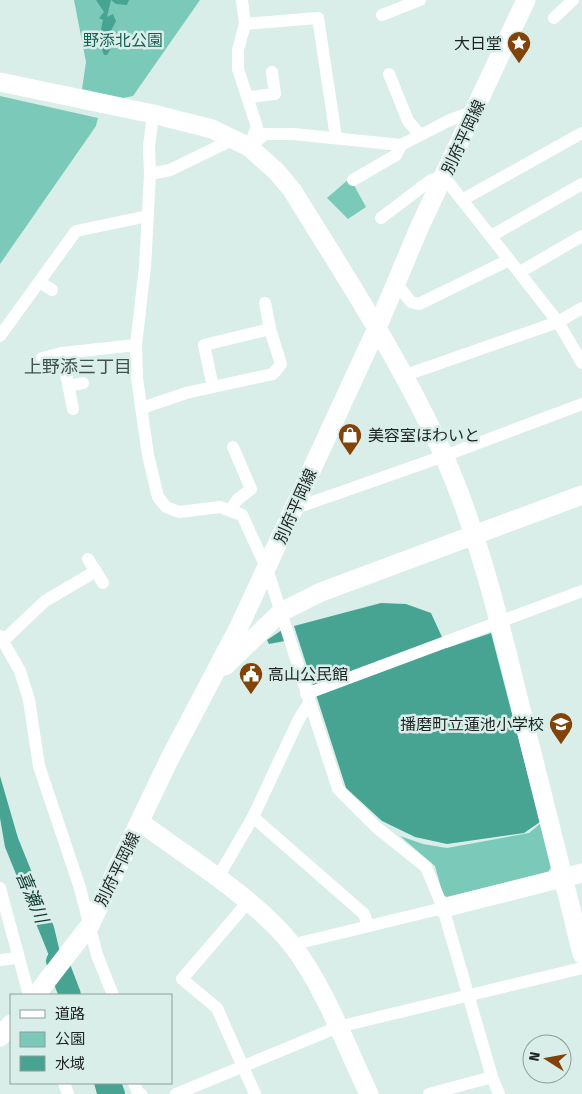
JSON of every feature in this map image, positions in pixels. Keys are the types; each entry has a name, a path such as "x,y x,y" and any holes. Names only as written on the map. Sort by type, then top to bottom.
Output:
{"street":[{"path":"241,143 257,127 249,97 238,69 238,50 245,24 242,0"},
{"path":"382,16 399,16 420,0"},
{"name":"別府平岡線","path":"34,994 86,932 170,758 267,569 526,0"},
{"path":"554,18 573,0"},
{"path":"245,24 318,18 336,137"},
{"path":"249,97 275,94 272,72"},
{"path":"389,74 408,121 420,135"},
{"path":"0,82 153,114 212,129 241,143 276,171 292,190 377,328 403,376 444,456 474,534 499,622 582,954"},
{"path":"150,174 170,170 265,134 336,137 401,145 450,120 475,111"},
{"path":"153,114 148,147 150,174 145,267 136,345 142,408 158,497 166,507 178,512 220,507 230,509 242,515 267,569 338,790 376,827 426,866 443,908 492,1076 499,1094"},
{"path":"462,200 582,133"},
{"path":"353,180 396,155 401,145"},
{"path":"381,218 431,180 444,177 520,272 581,356"},
{"path":"491,236 582,184"},
{"path":"0,336 76,231 148,216"},
{"path":"520,272 582,236"},
{"path":"396,283 411,302 419,304 509,260"},
{"path":"40,282 52,290"},
{"path":"142,408 186,392 273,374 280,364 264,303"},
{"path":"403,376 558,322 582,308"},
{"path":"214,387 204,345 270,329"},
{"path":"42,358 62,353 136,345"},
{"path":"62,353 73,409"},
{"path":"69,386 83,383"},
{"path":"293,509 444,456 582,404"},
{"path":"230,509 236,500 250,489 248,468 233,447"},
{"path":"213,677 281,612 321,592 582,495"},
{"path":"88,559 104,583"},
{"path":"96,571 45,601 1,638 20,671 29,700 38,766 86,932 114,994"},
{"path":"217,879 253,817 308,698 582,591"},
{"path":"253,817 364,914 368,925"},
{"path":"140,822 248,902 292,945 318,985 369,1094"},
{"path":"292,945 582,873"},
{"path":"0,888 17,958 34,994"},
{"path":"248,902 182,979 217,1008 254,1094"},
{"path":"0,960 17,958"},
{"path":"176,1094 242,1065 338,1027 582,968"},
{"path":"0,1037 10,1025"},
{"path":"430,1094 492,1076"},
{"path":"134,1084 138,1093 141,1094"}],"green space":[{"name":"野添北公園","path":"74,0 200,0 133,96 123,98 82,89 86,62"},
{"path":"0,96 98,118 96,126 0,264"},
{"path":"350,178 366,207 348,219 327,198"},
{"path":"541,823 553,864 548,872 447,897 443,895 435,866 400,836 423,844 447,848 529,833"}],"water":[{"path":"96,0 111,0 107,17 113,14 116,21 112,29 115,38 109,43 110,50 107,55 104,55 100,45 103,41 100,34 103,20 99,18 104,12"},
{"path":"111,0 129,0 127,5 116,4"},
{"path":"381,603 406,604 431,613 447,648 491,633 540,822 524,833 447,844 415,837 382,821 346,788 294,626"},
{"path":"282,630 285,641 269,644 267,640"},
{"path":"0,776 18,838 54,927 70,994 65,994 5,847 0,818"},
{"path":"94,1084 110,1084 114,1094 97,1094"}],"waterway":[{"name":"喜瀬川","path":"57,961 70,994"},
{"name":"喜瀬川","path":"110,1084 114,1094"}],"place":[{"name":"大日堂","path":"519,64"},
{"name":"美容室ほわいと","path":"350,456"},
{"name":"高山公民館","path":"251,695"},
{"name":"播磨町立蓮池小学校","path":"561,745"}],"district":[{"name":"上野添三丁目","path":"78,367"}]}
